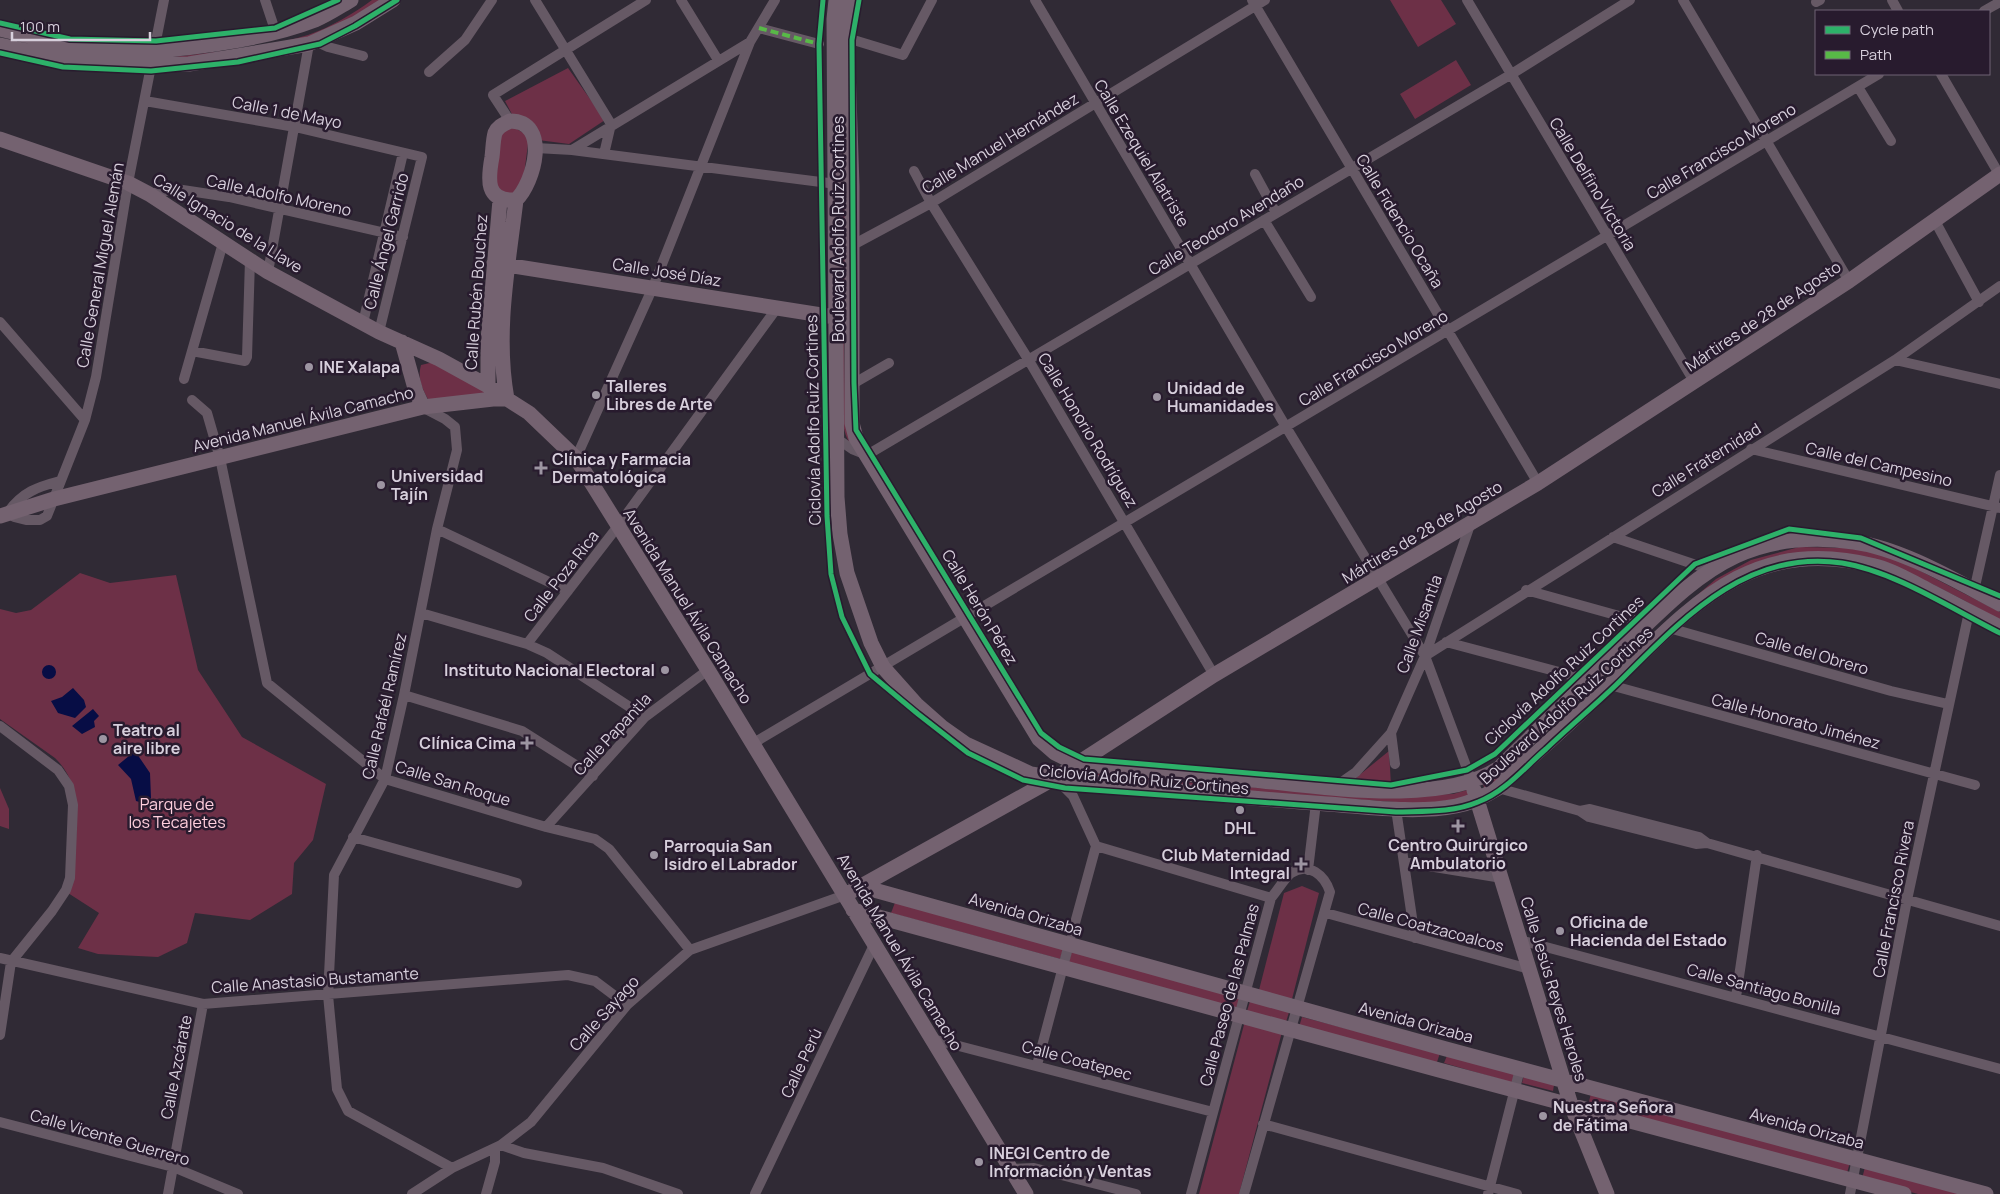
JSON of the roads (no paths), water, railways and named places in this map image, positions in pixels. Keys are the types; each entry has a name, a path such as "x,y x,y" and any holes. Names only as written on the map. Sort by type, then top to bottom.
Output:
{"main road":[{"path":"0,29 71,46 113,51 154,50 189,47 276,32 316,20 351,0"},
{"path":"0,45 64,59 107,65 152,66 189,64 312,43 356,23 393,0"},
{"name":"Boulevard Adolfo Ruiz Cortines","path":"836,0 834,19 834,317 837,506 840,534 847,573 871,643 883,667 916,704 942,727 966,744 1031,774 1055,778 1396,809 1457,806 1477,799 1498,788 1669,628 1702,600 1728,584 1776,562 1800,557 1825,557 1877,566 1903,577 2000,627"},
{"name":"Boulevard Adolfo Ruiz Cortines","path":"850,0 847,38 852,186 852,423 856,438 867,454"},
{"path":"510,121 517,121 528,128 534,137 536,148 524,192 516,200 500,200 491,190 489,174 496,132 501,125 510,121"},
{"name":"Calle Ignacio de la Llave","path":"0,139 128,182 150,194 268,272 379,332 439,359 488,386 507,399"},
{"name":"Mártires de 28 de Agosto","path":"845,895 1055,778 1214,674 1379,579 1538,483 1695,383 1849,281 1936,222 2000,174"},
{"name":"Calle Rubén Bouchez","path":"500,200 502,372 507,399"},
{"name":"Calle Rubén Bouchez","path":"488,386 488,340 501,263 516,200"},
{"name":"Calle José Díaz","path":"501,263 834,317"},
{"path":"402,342 411,375 423,407"},
{"path":"411,375 415,367 422,361 439,359"},
{"name":"Avenida Manuel Ávila Camacho","path":"4,514 54,499 423,407 507,399 530,413 576,458 708,670 1026,1194"},
{"name":"Calle Herón Pérez","path":"867,454 1039,739 1055,753 1077,764"},
{"name":"Boulevard Adolfo Ruiz Cortines","path":"1077,764 1333,788 1398,790 1439,788 1472,782 1499,768 1589,680 1691,585 1711,570 1736,556 1766,544 1824,539 1855,542 1881,548 2000,604"},
{"name":"Calle Jesús Reyes Heroles","path":"1472,782 1571,1105 1607,1194"},
{"name":"Avenida Orizaba","path":"837,882 861,886 894,896 1070,939 1246,994 1563,1079 1857,1161 1986,1194"},
{"path":"885,918 885,905 894,896"},
{"path":"853,910 1571,1105 1851,1187 1904,1194"},
{"path":"1439,1070 1446,1049"}],"street":[{"name":"Calle General Miguel Alemán","path":"54,499 85,420 96,377 128,182 164,0"},
{"path":"265,0 276,32"},
{"path":"429,72 465,40 492,0"},
{"path":"535,0 611,124 604,154"},
{"path":"510,121 493,95 646,0"},
{"path":"681,0 718,60"},
{"path":"576,458 653,287 750,42 775,0"},
{"path":"847,38 903,56 932,0"},
{"name":"Calle Ezequiel Alatriste","path":"1035,0 1286,427 1379,579"},
{"name":"Calle Manuel Hernández","path":"851,246 931,203 1095,104 1254,3 1265,0"},
{"name":"Calle Delfino Victoria","path":"1468,0 1510,74 1695,383"},
{"name":"Calle Teodoro Avendaño","path":"867,454 1191,264 1510,74 1630,0"},
{"path":"1683,0 1849,281"},
{"path":"1986,10 2000,2"},
{"name":"Calle Fidencio Ocaña","path":"1254,3 1538,483"},
{"path":"759,28 819,44"},
{"path":"572,150 611,124 750,42"},
{"path":"268,272 312,43 363,56"},
{"name":"Calle Francisco Moreno","path":"752,744 1877,75"},
{"path":"1942,75 2000,174"},
{"path":"1858,87 1891,140"},
{"name":"Calle 1 de Mayo","path":"145,101 295,127 422,157"},
{"path":"536,148 572,150 702,165 852,186"},
{"name":"Calle Ángel Garrido","path":"363,323 403,153"},
{"name":"Calle Ángel Garrido","path":"379,332 422,157"},
{"name":"Calle Honorio Rodríguez","path":"914,170 931,203 1126,522 1214,674"},
{"path":"1255,174 1276,213"},
{"name":"Calle Adolfo Moreno","path":"150,194 176,188 403,237"},
{"path":"1264,220 1311,297"},
{"path":"1936,222 1979,302"},
{"path":"184,379 223,243"},
{"path":"192,351 240,362 245,361 247,357 250,260"},
{"path":"374,273 391,278"},
{"name":"Calle Fraternidad","path":"1425,656 1526,590 1895,360 2000,286"},
{"name":"Calle Poza Rica","path":"527,644 618,526 777,308"},
{"path":"0,322 85,420"},
{"path":"1895,360 2000,384"},
{"path":"851,385 889,363"},
{"name":"Calle San Roque","path":"192,400 207,412 220,458 267,683 385,779 546,827 595,839 609,849 690,950"},
{"name":"Calle Rafaél Ramírez","path":"423,407 455,427 457,450 436,529 404,695 385,779 334,875 328,994 337,1089 348,1111 452,1168"},
{"path":"836,438 852,449 867,454"},
{"name":"Calle del Campesino","path":"1751,449 1997,507"},
{"path":"1974,591 1997,507 2000,475"},
{"path":"4,514 30,490 60,481"},
{"name":"Calle Misantla","path":"1333,788 1356,772 1391,733 1425,656 1470,525"},
{"path":"436,529 568,591"},
{"path":"1613,537 1711,570"},
{"name":"Calle Jesús Reyes Heroles","path":"1379,579 1425,656 1472,782"},
{"path":"1526,590 1648,624"},
{"name":"Calle Francisco Rivera","path":"1851,1187 1907,900 1969,612"},
{"path":"420,613 527,644 547,653 644,717"},
{"name":"Calle del Obrero","path":"1669,628 1891,691 1948,704"},
{"path":"1446,642 1589,680"},
{"name":"Calle Papantla","path":"546,827 644,717 708,670"},
{"name":"Calle Honorato Jiménez","path":"1610,685 1974,785"},
{"path":"404,695 522,731 592,776"},
{"path":"0,726 58,770 69,786 73,805 70,878 66,890 11,962 0,1035"},
{"path":"1391,733 1395,764"},
{"path":"1037,1065 1096,846 1073,796 1055,778"},
{"path":"1498,788 1580,811 1590,809 1699,837 1707,843 1757,855 2000,926"},
{"path":"1244,1194 1296,1007 1326,913 1330,892 1326,881 1319,873 1308,870 1316,803"},
{"path":"1396,809 1415,938"},
{"path":"354,837 517,883"},
{"path":"1096,846 1271,898"},
{"path":"1736,997 1757,855"},
{"path":"1404,862 1502,878"},
{"name":"Calle Paseo de las Palmas","path":"1191,1194 1271,898 1291,873 1308,870"},
{"name":"Calle Sayago","path":"412,1194 452,1168 498,1147 531,1122 627,1005 690,950 845,895"},
{"name":"Calle Coatzacoalcos","path":"1326,913 1529,969"},
{"name":"Calle Santiago Bonilla","path":"1520,940 2000,1069"},
{"name":"Calle Perú","path":"755,1194 874,945"},
{"name":"Calle Anastasio Bustamante","path":"0,958 203,1004 568,975 595,981 627,1005"},
{"name":"Calle Azcárate","path":"168,1194 203,1004"},
{"name":"Calle Coatepec","path":"932,1039 1213,1112"},
{"path":"1488,1190 1520,1069"},
{"name":"Calle Vicente Guerrero","path":"0,1122 173,1167 238,1194"},
{"path":"1263,1124 1488,1190 1517,1194"},
{"path":"486,1194 496,1162 498,1147 603,1168 678,1194"},
{"path":"1011,1169 1034,1168 1136,1194"}],"place":[{"name":"INE Xalapa","path":"309,367"},
{"name":"Talleres Libres de Arte","path":"596,395"},
{"name":"Unidad de Humanidades","path":"1157,397"},
{"name":"Clínica y Farmacia Dermatológica","path":"541,468"},
{"name":"Universidad Tajín","path":"381,485"},
{"name":"Instituto Nacional Electoral","path":"665,670"},
{"name":"Teatro al aire libre","path":"103,739"},
{"name":"Clínica Cima","path":"527,743"},
{"name":"DHL","path":"1240,810"},
{"name":"Centro Quirúrgico Ambulatorio","path":"1458,826"},
{"name":"Parroquia San Isidro el Labrador","path":"654,855"},
{"name":"Club Maternidad Integral","path":"1301,864"},
{"name":"Oficina de Hacienda del Estado","path":"1560,931"},
{"name":"Nuestra Señora de Fátima","path":"1543,1116"},
{"name":"INEGI Centro de Información y Ventas","path":"979,1162"}],"park label":[{"name":"Parque de los Tecajetes","path":"177,813"}]}
